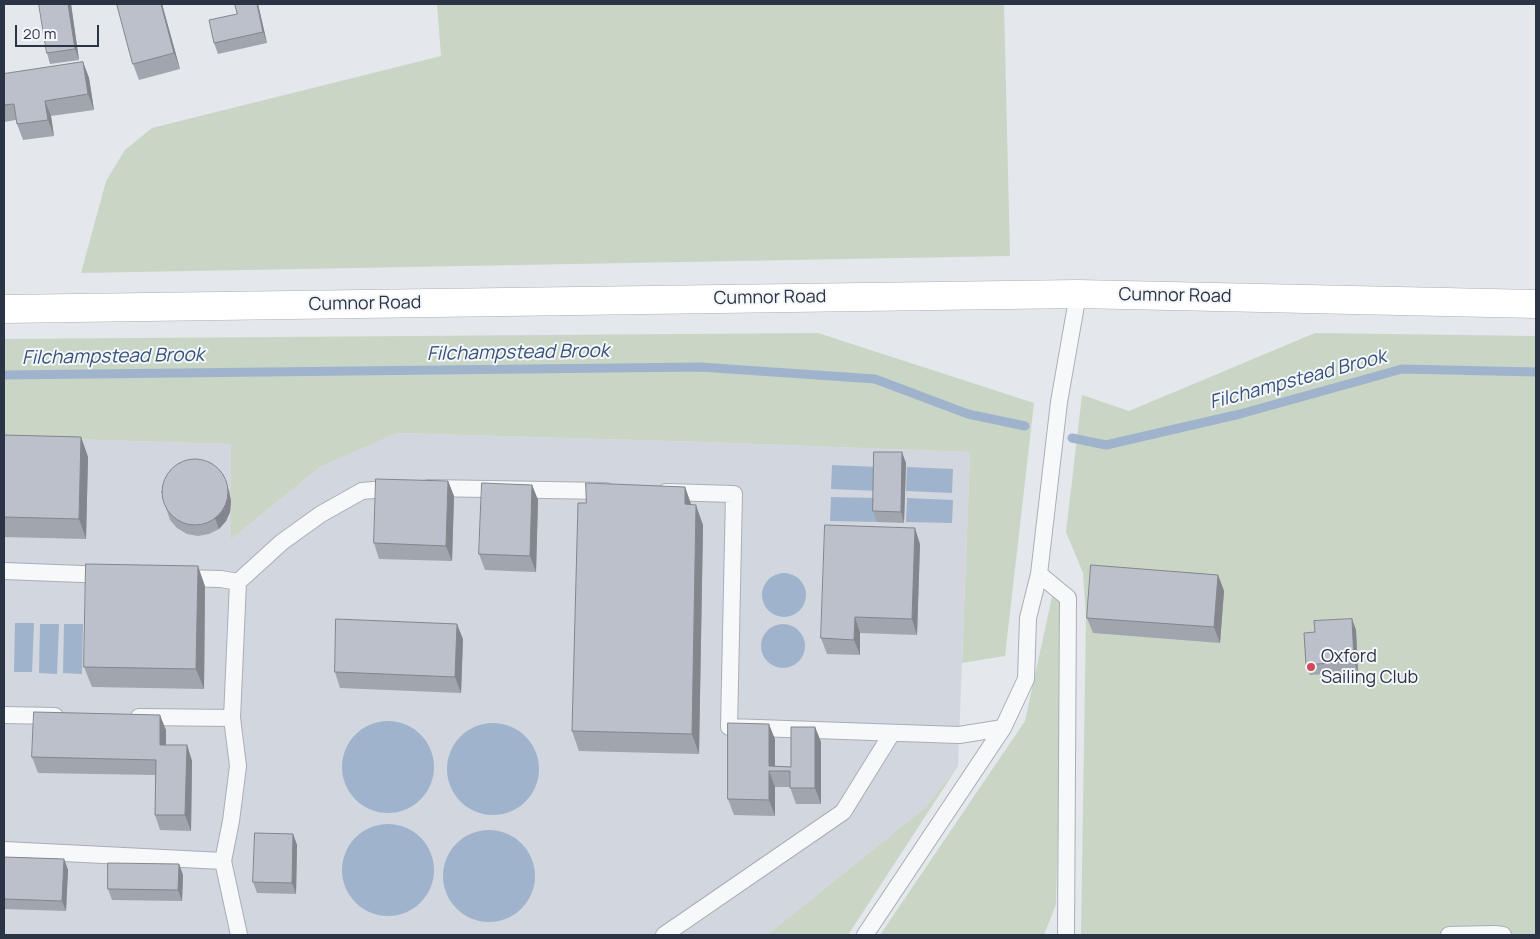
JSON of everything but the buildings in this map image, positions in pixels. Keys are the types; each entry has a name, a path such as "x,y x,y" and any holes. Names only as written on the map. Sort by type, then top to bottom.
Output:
{"main road":[{"name":"Cumnor Road","path":"4,309 1078,294 1536,304"}],"lane":[{"path":"866,935 1004,728 1026,678 1028,618 1039,574 1059,402 1078,294"},
{"path":"239,935 223,861 231,821 238,766 232,718 238,582 282,542 321,514 362,491 398,488 626,492"},
{"path":"655,492 734,494 729,726 959,735 1004,728"},
{"path":"4,571 122,575"},
{"path":"1039,574 1068,598 1066,935"},
{"path":"162,577 221,579 238,582"},
{"path":"4,715 73,716"},
{"path":"123,716 232,718"},
{"path":"664,935 843,812 892,733"},
{"path":"4,850 223,861"},
{"path":"1449,935 1503,935"}],"shaded area":[{"path":"397,433 970,452 958,766 926,807 767,935 4,935 4,437 231,444 232,538 320,467"}],"green space":[{"path":"437,4 1004,4 1010,256 81,273 106,181 125,150 152,128 441,56"},
{"path":"818,333 1034,403 1005,656 962,663 970,452 397,433 320,467 231,539 231,444 4,437 4,339"},
{"name":"Oxford Sailing Club","path":"1315,333 1536,336 1536,935 1081,935 1086,616 1083,573 1066,532 1082,395 1129,411"},
{"path":"1052,597 1064,604 1056,904 1044,935 880,935 1025,721"},
{"path":"958,766 848,935 767,935 926,807"}],"water":[{"path":"832,465 878,467 878,491 831,489"},
{"path":"907,467 953,469 952,493 906,491"},
{"path":"831,497 877,498 877,522 830,521"},
{"path":"907,498 953,500 952,523 906,522"},
{"path":"784,573 796,577 802,583 806,595 802,607 796,613 784,617 772,613 766,607 762,595 766,583 772,577"},
{"path":"15,623 34,623 32,672 14,672"},
{"path":"40,624 59,624 57,674 39,673"},
{"path":"64,624 83,624 82,674 63,673"},
{"path":"783,624 795,628 801,634 805,646 801,658 795,664 783,668 771,664 765,658 761,646 765,634 771,628"},
{"path":"388,721 405,725 420,735 430,750 434,767 430,784 420,799 405,809 388,813 371,809 356,799 346,784 342,767 346,750 356,735 371,725"},
{"path":"493,723 510,727 525,737 535,752 539,769 535,786 525,801 510,811 493,815 476,811 461,801 451,786 447,769 451,752 461,737 476,727"},
{"path":"388,824 405,828 420,838 430,853 434,870 430,887 420,902 405,912 388,916 371,912 356,902 346,887 342,870 346,853 356,838 371,828"},
{"path":"489,830 506,834 521,844 531,859 535,876 531,893 521,908 506,918 489,922 472,918 457,908 447,893 443,876 447,859 457,844 472,834"}],"waterway":[{"name":"Filchampstead Brook","path":"4,375 700,367 875,379 968,414 1025,426"},
{"name":"Filchampstead Brook","path":"1072,438 1106,445 1240,414 1402,369 1536,372"}],"place":[{"name":"Oxford Sailing Club","path":"1311,667"}]}
